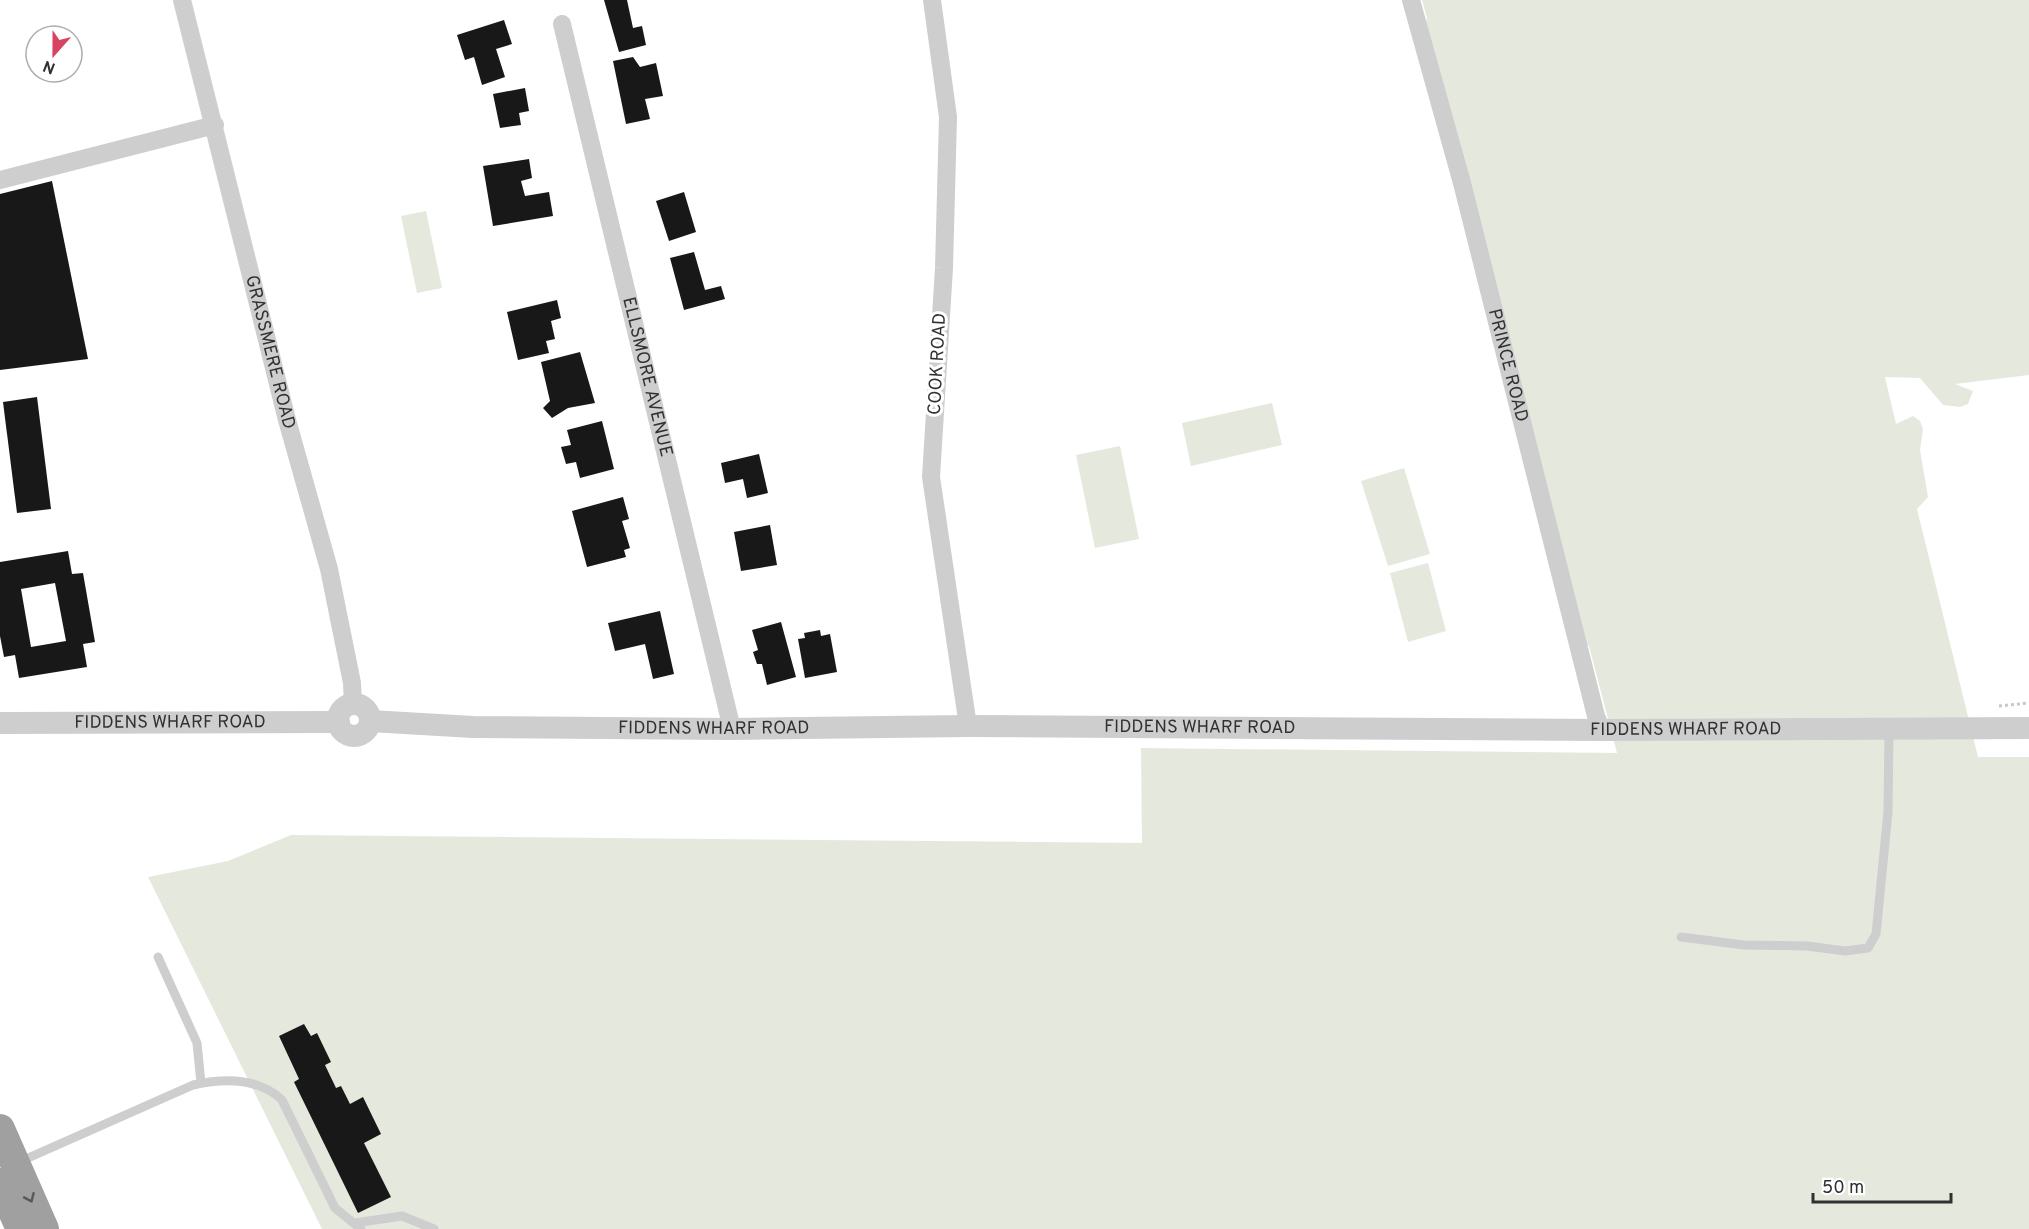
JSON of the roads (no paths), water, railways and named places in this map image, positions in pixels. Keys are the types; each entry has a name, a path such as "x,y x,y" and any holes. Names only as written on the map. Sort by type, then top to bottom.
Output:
{"highway":[{"path":"0,1129 21,1229"},
{"path":"8,1173 44,1229"}],"street":[{"name":"GRASSMERE ROAD","path":"182,0 287,420 329,569 352,683 353,704"},
{"name":"COOK ROAD","path":"932,0 948,117 944,268 931,477 968,726"},
{"name":"PRINCE ROAD","path":"1411,0 1462,183 1593,704 1602,730"},
{"name":"ELLSMORE AVENUE","path":"562,24 732,729"},
{"path":"0,180 215,125"},
{"path":"353,704 366,709 370,721 365,732 355,736 344,732 339,722 342,710 353,704"},
{"name":"FIDDENS WHARF ROAD","path":"370,721 473,727 732,729 968,726 1602,730 2029,728"},
{"name":"FIDDENS WHARF ROAD","path":"0,723 339,722"}],"lane":[{"path":"1681,937 1744,945 1807,946 1845,951 1868,948 1876,933 1888,812 1889,727"},
{"path":"158,957 197,1043 201,1083"},
{"path":"8,1173 201,1083 217,1081 256,1083 276,1094 289,1111 335,1208 358,1226 402,1216 435,1229"}]}
